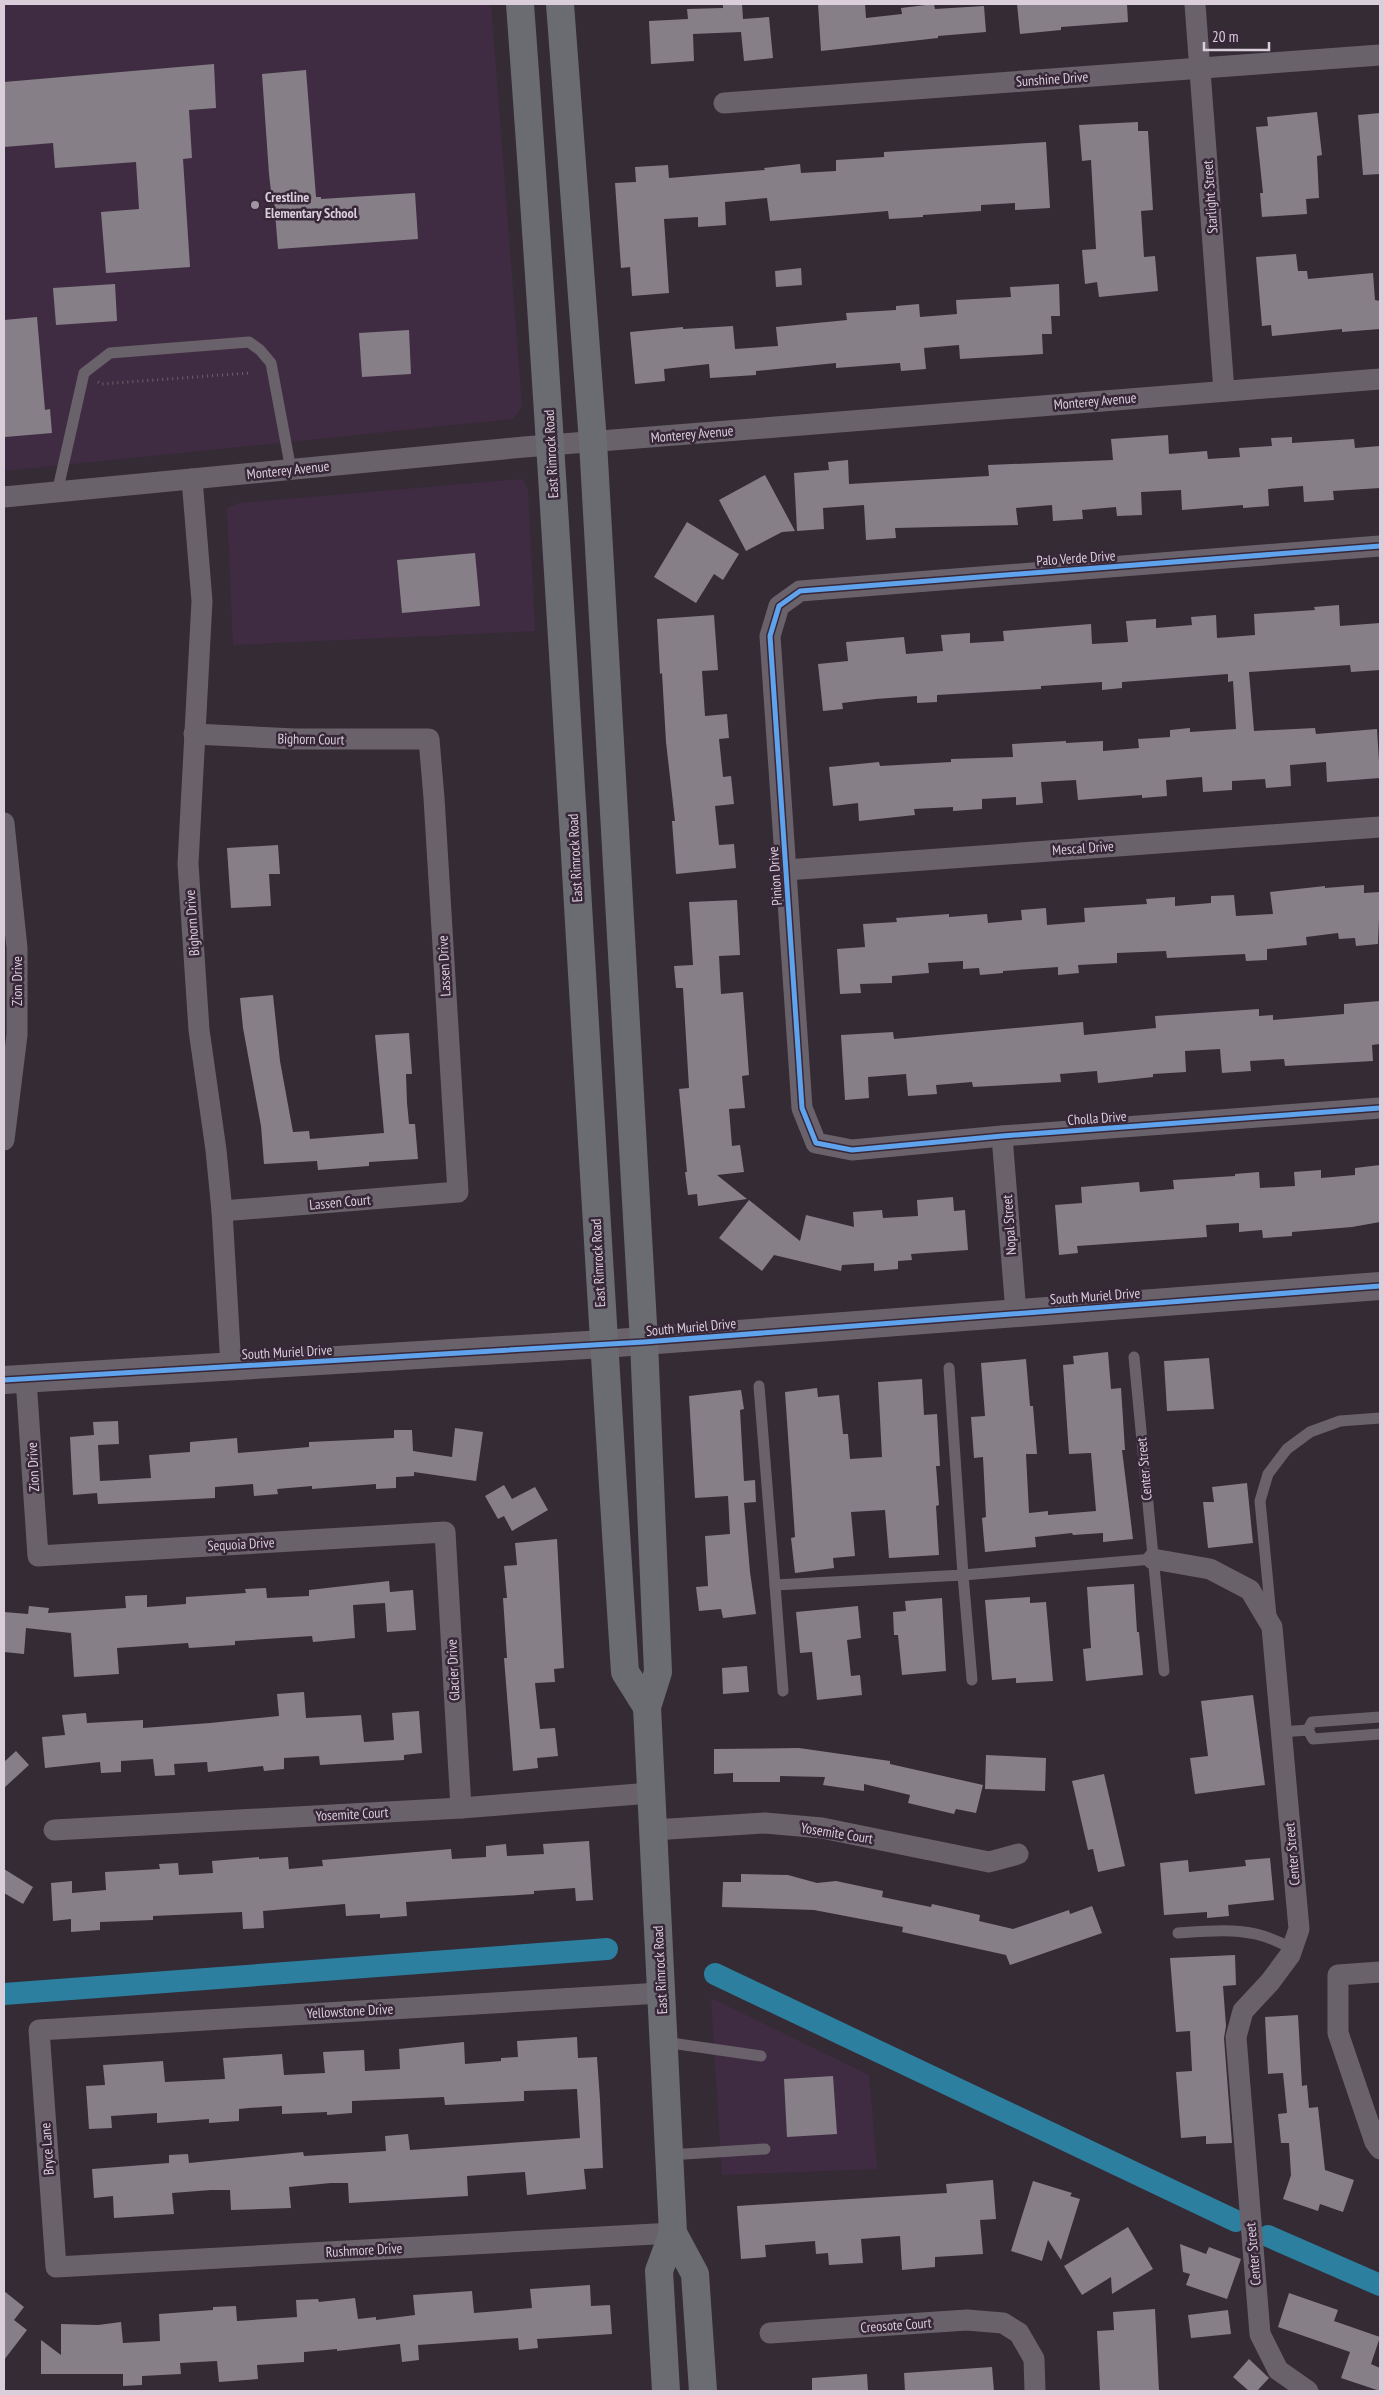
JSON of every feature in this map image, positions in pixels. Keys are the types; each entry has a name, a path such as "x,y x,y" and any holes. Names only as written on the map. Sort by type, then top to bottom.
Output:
{"main road":[{"name":"East Rimrock Road","path":"520,4 551,445 603,1344 625,1672 647,1707"},
{"name":"East Rimrock Road","path":"560,4 593,442 644,1342 658,1672 647,1707 673,2233 659,2271 666,2391"},
{"name":"South Muriel Drive","path":"15,1379 644,1342 1380,1286"},
{"name":"East Rimrock Road","path":"673,2233 695,2274 703,2391"}],"street":[{"name":"Starlight Street","path":"1195,4 1224,391"},
{"name":"Sunshine Drive","path":"724,103 1380,55"},
{"name":"Monterey Avenue","path":"4,497 551,445 1380,379"},
{"name":"Bighorn Drive","path":"192,479 202,601 188,864 199,1030 214,1131 222,1211 231,1366"},
{"name":"Palo Verde Drive","path":"779,606 800,591 1380,546"},
{"name":"Pinion Drive","path":"779,606 770,636 802,1108 816,1143"},
{"name":"Bighorn Court","path":"194,734 294,739 429,739"},
{"name":"Lassen Drive","path":"429,739 458,1192"},
{"name":"Zion Drive","path":"4,823 17,958 17,1036 4,1140"},
{"name":"Mescal Drive","path":"786,870 1380,826"},
{"name":"Cholla Drive","path":"816,1143 852,1150 1002,1136 1380,1108"},
{"name":"Nopal Street","path":"1002,1136 1016,1313"},
{"name":"Lassen Court","path":"222,1211 458,1192"},
{"name":"Zion Drive","path":"15,1379 38,1556"},
{"name":"Sequoia Drive","path":"38,1556 445,1532"},
{"name":"Glacier Drive","path":"445,1532 461,1808"},
{"name":"Center Street","path":"1153,1559 1210,1569 1250,1590 1272,1627 1298,1929 1290,1955 1270,1982 1242,2011 1236,2036 1260,2334 1278,2370 1306,2391"},
{"name":"Yosemite Court","path":"54,1830 461,1808 651,1793"},
{"name":"Yosemite Court","path":"653,1830 765,1823 822,1828 989,1862 1018,1854"},
{"path":"1380,1972 1338,1975 1338,2033 1375,2142 1380,2149"},
{"name":"Yellowstone Drive","path":"39,2030 661,1993"},
{"name":"Bryce Lane","path":"39,2030 56,2267"},
{"name":"Rushmore Drive","path":"56,2267 673,2233"},
{"name":"Creosote Court","path":"770,2333 967,2320 1003,2324 1020,2333 1034,2359 1035,2391"}],"lane":[{"path":"57,493 84,373 110,354 249,342 260,350 271,363 291,470"},
{"name":"Center Street","path":"1134,1357 1153,1559"},
{"path":"949,1368 972,1680"},
{"path":"759,1386 783,1691"},
{"path":"1272,1627 1260,1501 1268,1474 1288,1449 1310,1432 1340,1421 1380,1418"},
{"path":"775,1585 963,1575 1153,1559 1164,1671"},
{"path":"1308,1730 1312,1722 1380,1718"},
{"path":"1281,1732 1308,1730"},
{"path":"1308,1730 1312,1739 1380,1734"},
{"path":"1178,1933 1227,1929 1276,1939 1292,1949"},
{"path":"663,2042 761,2056"},
{"path":"669,2155 765,2149"}],"path":[{"path":"84,373 101,384 248,373"}],"shaded area":[{"name":"Crestline Elementary School","path":"4,4 491,4 522,406 513,419 4,471"},
{"path":"522,479 528,489 535,631 233,645 227,508 239,503"},
{"path":"711,1998 869,2075 877,2169 722,2175"}],"building":[{"path":"723,4 742,4 743,19 769,17 773,58 744,61 741,32 693,34 694,61 651,64 649,21 688,19 687,9 723,8"},
{"path":"818,4 865,4 866,18 902,14 901,8 934,4 935,9 984,6 986,32 938,36 938,38 821,51"},
{"path":"1017,4 1127,4 1128,22 1061,27 1061,30 1020,34"},
{"path":"214,64 216,108 189,110 192,158 183,159 190,267 106,273 101,212 139,209 136,162 55,168 53,143 4,147 4,82"},
{"path":"306,70 316,197 321,197 321,199 415,193 418,239 278,249 274,200 272,200 269,174 262,74"},
{"path":"1317,112 1322,155 1317,156 1319,198 1306,199 1307,214 1262,217 1260,193 1263,193 1256,127 1268,126 1267,117"},
{"path":"1380,113 1380,174 1363,175 1358,115"},
{"path":"1138,122 1138,131 1148,131 1153,210 1141,211 1144,257 1155,256 1158,291 1099,297 1097,282 1085,284 1082,250 1096,249 1091,160 1082,161 1079,125"},
{"path":"1046,142 1050,208 1015,210 1015,203 981,205 981,211 923,215 923,217 889,219 888,211 770,221 767,198 725,202 726,225 698,227 698,217 664,219 669,293 632,296 630,267 621,268 615,183 636,182 635,167 668,165 669,178 765,170 764,168 800,164 801,173 836,171 836,160 884,157 884,152"},
{"path":"1296,254 1298,271 1307,271 1308,279 1373,273 1375,300 1380,301 1380,329 1342,332 1342,329 1272,336 1271,325 1262,326 1256,257"},
{"path":"801,268 802,285 776,287 775,271"},
{"path":"115,284 117,321 56,325 53,288"},
{"path":"1059,284 1060,316 1051,316 1052,334 1042,334 1043,354 960,359 959,345 924,348 926,369 901,371 900,363 836,368 836,363 756,371 756,375 710,378 709,364 664,369 665,381 635,384 630,332 683,327 683,329 733,326 735,349 778,346 776,327 847,320 846,313 896,310 896,306 919,304 920,317 957,314 956,300 1011,297 1010,287"},
{"path":"37,317 45,410 50,409 52,433 5,437 4,320"},
{"path":"409,330 411,374 362,377 359,333"},
{"path":"1168,435 1169,454 1207,451 1208,459 1240,457 1239,448 1272,446 1271,438 1292,437 1292,443 1354,439 1355,448 1380,446 1380,488 1333,491 1334,500 1304,502 1303,486 1268,489 1269,506 1243,508 1243,505 1182,510 1181,490 1141,492 1142,515 1117,516 1116,507 1082,510 1083,519 1053,521 1052,505 1016,508 1018,525 895,528 896,538 866,540 864,505 823,508 824,529 797,531 794,473 829,470 828,462 848,460 849,484 989,476 988,465 1113,460 1111,439"},
{"path":"765,475 795,531 782,532 746,551 719,500"},
{"path":"687,522 739,554 723,580 714,574 696,603 654,577"},
{"path":"475,553 480,606 402,613 397,560"},
{"path":"1339,605 1340,626 1380,623 1380,670 1351,672 1350,665 1249,672 1254,731 1315,728 1316,734 1377,729 1380,778 1327,782 1326,762 1290,765 1291,786 1266,788 1265,779 1232,781 1232,790 1203,792 1202,777 1166,780 1167,796 1142,798 1142,795 1078,800 1076,780 1041,782 1043,803 1016,805 1016,797 982,799 982,809 953,811 953,807 914,809 915,815 859,821 858,803 833,806 829,767 879,762 880,766 951,762 951,759 1013,757 1012,744 1103,741 1103,751 1139,748 1138,739 1170,737 1170,730 1190,728 1190,732 1236,729 1233,681 1228,682 1228,674 1122,682 1122,688 1102,690 1102,682 1041,686 1041,689 937,695 937,702 917,703 917,696 876,699 842,703 843,709 823,711 818,664 848,661 846,642 904,637 906,654 943,651 941,635 970,633 970,643 1004,641 1003,631 1091,624 1092,644 1128,642 1126,621 1156,619 1156,628 1192,625 1191,617 1216,615 1217,638 1255,635 1254,614 1315,610 1314,607"},
{"path":"714,615 718,670 702,671 705,716 727,714 729,738 719,739 723,777 731,776 734,804 715,806 719,845 734,844 736,868 676,874 672,821 675,821 666,742 657,619"},
{"path":"278,845 280,874 269,874 271,906 231,908 227,848"},
{"path":"1364,885 1364,893 1380,892 1378,944 1356,946 1355,938 1339,939 1338,933 1306,937 1307,945 1267,949 1267,960 1246,961 1245,954 1167,958 1166,951 1117,953 1117,963 1078,965 1079,973 1058,975 1058,967 1003,971 1003,973 980,975 979,968 963,969 963,961 928,963 929,973 892,976 892,983 860,984 861,993 840,994 837,949 865,947 863,924 897,922 896,918 949,914 949,917 987,914 988,923 1022,920 1021,910 1046,908 1047,925 1085,922 1084,908 1147,904 1146,899 1175,897 1175,906 1211,903 1211,896 1234,895 1236,916 1273,914 1270,892 1325,886 1325,888"},
{"path":"737,900 740,955 719,956 721,994 743,992 749,1075 742,1076 745,1108 729,1109 732,1146 740,1145 744,1172 717,1175 747,1199 698,1206 697,1194 688,1195 685,1172 687,1172 679,1089 689,1088 683,988 676,988 674,966 693,965 689,902"},
{"path":"273,995 280,1061 293,1132 309,1131 310,1139 384,1133 375,1035 409,1033 412,1074 406,1074 407,1103 409,1124 415,1124 418,1159 369,1162 369,1166 318,1170 317,1161 264,1164 261,1126 243,1028 240,998"},
{"path":"1380,1001 1380,1044 1372,1045 1373,1061 1285,1066 1284,1059 1250,1061 1251,1071 1222,1073 1220,1049 1185,1051 1186,1072 1153,1074 1153,1077 1098,1083 1097,1071 1060,1074 1061,1082 973,1087 972,1082 936,1085 937,1094 908,1096 906,1074 868,1077 869,1098 845,1100 841,1035 893,1032 894,1039 1083,1022 1084,1035 1156,1028 1155,1016 1259,1009 1259,1016 1273,1015 1273,1020 1344,1014 1344,1004"},
{"path":"1380,1165 1380,1222 1352,1227 1292,1232 1292,1236 1263,1238 1262,1230 1239,1232 1239,1223 1206,1225 1207,1237 1077,1246 1078,1253 1059,1255 1055,1205 1082,1203 1081,1187 1139,1182 1140,1192 1174,1189 1173,1180 1235,1176 1235,1174 1259,1172 1260,1188 1295,1186 1294,1172 1321,1170 1321,1178 1355,1175 1355,1168"},
{"path":"953,1197 954,1211 965,1210 968,1250 911,1254 912,1260 898,1261 898,1269 874,1271 874,1263 842,1265 841,1271 774,1255 762,1271 719,1238 749,1200 800,1241 806,1215 854,1227 853,1212 882,1210 883,1218 918,1216 917,1200"},
{"path":"1108,1352 1111,1389 1121,1388 1125,1450 1122,1450 1133,1539 1103,1542 1103,1533 1073,1535 1072,1533 1035,1537 1036,1547 985,1552 982,1518 986,1517 983,1457 974,1458 971,1417 985,1416 981,1363 1026,1359 1030,1406 1033,1406 1037,1454 1026,1454 1029,1513 1048,1511 1048,1515 1096,1511 1091,1453 1069,1454 1063,1365 1074,1364 1073,1356"},
{"path":"1209,1358 1214,1409 1167,1411 1164,1361"},
{"path":"922,1379 924,1415 937,1414 940,1466 936,1466 939,1505 936,1506 939,1555 889,1558 885,1510 851,1512 855,1556 833,1558 834,1568 795,1573 791,1538 795,1537 785,1392 817,1388 818,1397 839,1395 843,1434 848,1434 850,1459 882,1457 878,1382"},
{"path":"741,1390 744,1409 740,1410 744,1481 755,1480 756,1502 744,1503 756,1614 723,1618 721,1609 699,1611 696,1587 708,1586 705,1536 730,1534 728,1496 695,1498 689,1396"},
{"path":"118,1421 119,1444 98,1445 100,1481 151,1478 149,1455 190,1452 190,1442 237,1438 238,1453 309,1447 309,1442 394,1438 394,1430 412,1430 413,1451 452,1457 455,1428 483,1432 476,1481 414,1472 414,1476 396,1477 396,1488 376,1489 376,1484 312,1489 312,1486 277,1489 278,1494 254,1496 253,1484 215,1487 215,1498 98,1504 97,1493 73,1495 70,1437 94,1435 93,1422"},
{"path":"1247,1483 1253,1543 1208,1548 1203,1502 1214,1502 1212,1487"},
{"path":"504,1485 512,1499 535,1487 548,1510 512,1531 504,1516 498,1519 485,1496"},
{"path":"557,1539 564,1668 554,1669 555,1682 535,1683 540,1729 555,1728 558,1756 537,1758 538,1768 513,1771 504,1658 507,1658 503,1598 507,1598 504,1566 517,1565 515,1543"},
{"path":"389,1581 390,1592 413,1590 416,1630 387,1632 385,1603 353,1605 355,1638 313,1642 312,1636 235,1641 235,1645 189,1648 188,1643 117,1648 119,1674 74,1677 71,1633 26,1628 24,1654 4,1652 4,1612 28,1614 29,1606 49,1608 48,1613 126,1608 125,1596 147,1595 147,1607 186,1604 186,1597 246,1593 245,1589 266,1588 267,1598 309,1596 309,1590"},
{"path":"1134,1584 1137,1632 1139,1632 1143,1675 1086,1681 1083,1649 1091,1648 1087,1587"},
{"path":"1030,1597 1030,1603 1046,1602 1053,1681 1016,1683 1016,1678 992,1680 985,1600"},
{"path":"942,1598 946,1671 902,1675 898,1635 894,1635 893,1612 906,1611 905,1601"},
{"path":"858,1606 861,1638 847,1640 851,1676 860,1675 862,1695 817,1700 812,1652 800,1653 796,1612"},
{"path":"747,1666 749,1692 723,1694 722,1668"},
{"path":"304,1692 306,1718 361,1715 364,1742 394,1740 392,1713 419,1711 422,1753 404,1755 404,1760 320,1765 319,1756 284,1758 284,1769 264,1771 263,1766 208,1772 207,1762 174,1764 175,1775 155,1776 153,1759 121,1761 121,1772 101,1773 100,1762 45,1768 42,1737 65,1735 62,1715 86,1713 87,1723 143,1720 143,1728 210,1723 279,1716 277,1694"},
{"path":"1253,1695 1265,1785 1195,1794 1190,1758 1208,1756 1201,1701"},
{"path":"799,1748 890,1761 890,1764 983,1785 976,1813 956,1809 954,1814 908,1803 910,1795 864,1784 864,1791 823,1785 825,1777 780,1776 780,1782 733,1782 733,1773 714,1774 714,1749"},
{"path":"16,1751 29,1765 4,1788 4,1762"},
{"path":"986,1755 1046,1758 1045,1791 985,1789"},
{"path":"1104,1774 1125,1866 1098,1872 1093,1849 1088,1850 1072,1781"},
{"path":"589,1841 593,1900 576,1901 575,1888 534,1891 534,1894 406,1902 407,1916 380,1918 380,1914 346,1916 345,1904 263,1911 264,1928 243,1929 242,1912 153,1916 153,1920 100,1922 100,1930 71,1932 71,1919 53,1921 51,1883 72,1881 72,1893 106,1890 105,1872 160,1869 159,1864 178,1863 179,1875 213,1873 212,1861 259,1857 259,1859 288,1857 289,1869 323,1866 322,1860 451,1849 452,1859 486,1857 486,1846 506,1844 507,1856 544,1854 543,1844"},
{"path":"1270,1858 1274,1900 1228,1905 1229,1916 1207,1918 1207,1912 1164,1915 1160,1863 1188,1860 1189,1872 1246,1866 1245,1860"},
{"path":"4,1869 33,1887 23,1904 4,1893"},
{"path":"741,1874 788,1875 817,1883 836,1881 883,1891 882,1897 931,1907 932,1904 980,1915 979,1921 1013,1929 1069,1910 1070,1914 1092,1906 1102,1933 1010,1965 1006,1955 902,1932 903,1927 814,1910 722,1907 723,1882 741,1882"},
{"path":"1235,1955 1236,1985 1223,1986 1226,2026 1224,2038 1232,2143 1206,2144 1206,2136 1181,2138 1176,2072 1192,2071 1190,2031 1176,2032 1170,1958"},
{"path":"1298,2015 1302,2086 1307,2085 1309,2108 1318,2107 1325,2170 1354,2180 1343,2212 1320,2204 1318,2211 1283,2199 1291,2175 1289,2143 1281,2143 1278,2114 1287,2113 1283,2073 1268,2074 1265,2017"},
{"path":"577,2037 578,2058 597,2057 600,2100 603,2168 584,2169 586,2189 527,2195 525,2172 508,2173 467,2176 468,2196 349,2203 348,2183 331,2183 289,2187 291,2208 231,2210 230,2190 211,2190 172,2193 174,2214 114,2218 113,2196 94,2198 92,2169 169,2163 169,2155 188,2154 189,2163 303,2152 304,2156 386,2151 385,2136 408,2134 410,2150 580,2138 577,2089 524,2091 524,2101 445,2105 444,2097 352,2101 352,2113 327,2115 327,2112 282,2114 282,2106 249,2108 239,2109 239,2121 209,2123 209,2119 157,2123 157,2113 111,2116 112,2128 89,2129 86,2086 105,2085 103,2065 163,2061 165,2082 225,2079 223,2058 282,2054 284,2075 325,2073 323,2052 364,2050 365,2071 400,2069 399,2049 464,2042 465,2064 501,2061 501,2058 518,2057 517,2041"},
{"path":"833,2076 837,2134 787,2137 784,2079"},
{"path":"993,2180 996,2219 980,2220 983,2254 935,2257 935,2267 902,2270 900,2236 861,2239 863,2263 829,2265 828,2253 816,2254 815,2241 765,2245 766,2257 741,2259 737,2206 947,2193 946,2184"},
{"path":"1033,2181 1072,2193 1070,2196 1080,2199 1061,2260 1048,2240 1042,2261 1011,2251"},
{"path":"1128,2227 1153,2269 1112,2294 1111,2277 1082,2295 1064,2266"},
{"path":"1180,2244 1206,2254 1209,2247 1241,2259 1227,2299 1186,2285 1190,2274 1183,2272"},
{"path":"590,2285 591,2306 610,2305 612,2334 537,2339 538,2348 519,2350 518,2338 418,2345 419,2360 402,2362 400,2344 337,2351 337,2349 304,2352 304,2362 257,2365 258,2379 219,2382 217,2361 180,2363 181,2374 142,2376 142,2385 123,2386 123,2374 41,2374 41,2340 61,2355 61,2324 98,2325 121,2322 123,2343 160,2341 159,2314 213,2310 213,2307 236,2306 237,2321 297,2317 296,2300 318,2299 319,2302 355,2298 358,2319 376,2317 376,2320 415,2315 413,2295 472,2291 474,2313 532,2308 530,2289"},
{"path":"4,2291 24,2307 14,2320 27,2330 4,2360"},
{"path":"1289,2293 1338,2310 1334,2321 1380,2337 1371,2364 1380,2368 1380,2391 1341,2378 1350,2352 1278,2327"},
{"path":"1155,2309 1159,2391 1100,2391 1097,2331 1114,2330 1113,2312"},
{"path":"1228,2310 1231,2334 1191,2338 1188,2315"},
{"path":"1249,2359 1269,2378 1257,2391 1249,2391 1233,2377"},
{"path":"992,2367 994,2391 905,2391 904,2373"},
{"path":"867,2374 868,2391 812,2391 812,2378"}],"waterway":[{"path":"4,1994 607,1949"},
{"path":"715,1974 1236,2221"},
{"path":"1268,2236 1380,2285"}],"cycle path":[{"path":"1380,546 800,591 779,606 770,636 802,1108 816,1143 852,1150 1002,1136 1380,1108"},
{"path":"4,1380 644,1342 1380,1286"}],"place":[{"name":"Crestline Elementary School","path":"255,205"}]}
